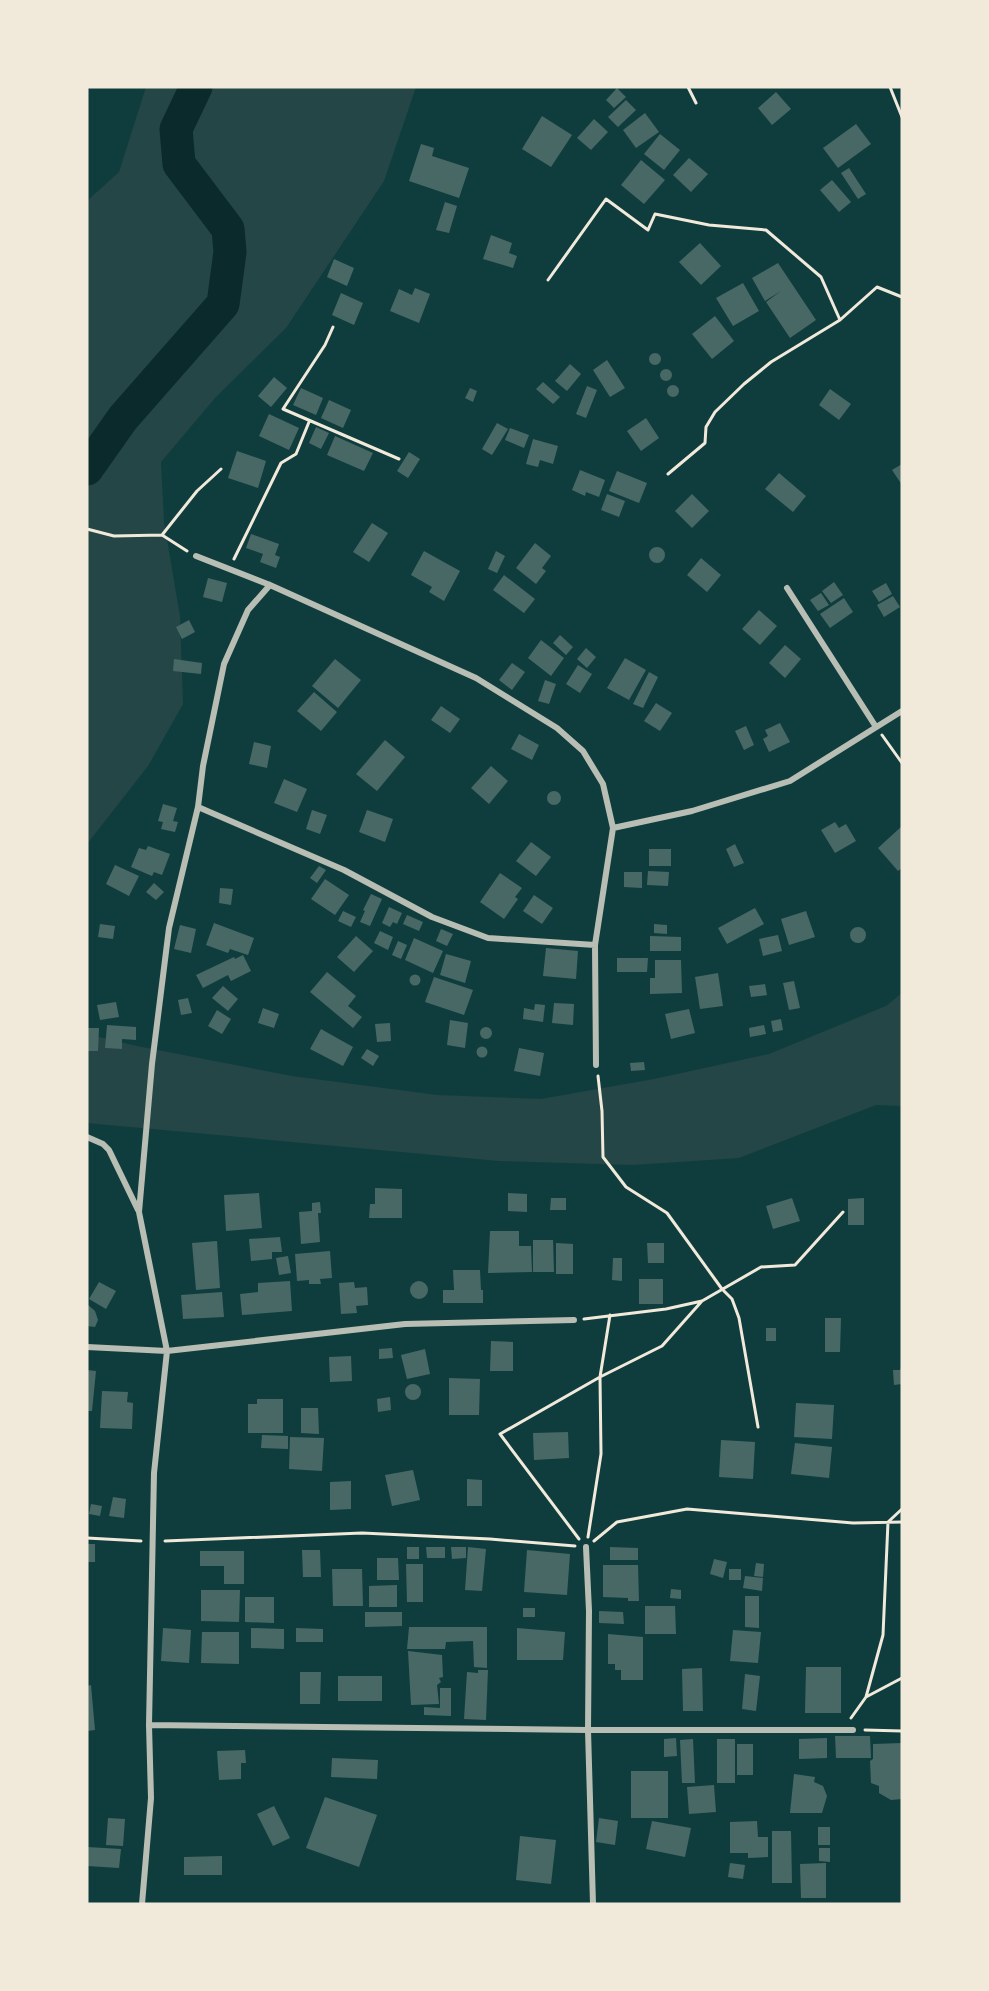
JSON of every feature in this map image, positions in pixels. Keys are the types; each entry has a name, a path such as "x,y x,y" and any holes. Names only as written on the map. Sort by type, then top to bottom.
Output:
{"street":[{"path":"196,556 270,585 476,678 557,728 583,751 603,784 613,828 595,945 596,1065"},
{"path":"139,1212 152,1064 169,928 198,807 203,766 224,664 248,610 270,585"},
{"path":"787,588 876,727"},
{"path":"613,828 692,811 789,781 902,711"},
{"path":"198,807 344,870 432,917 488,938 595,945"},
{"path":"87,1137 103,1144 109,1150 139,1212 167,1351 154,1473 149,1725 151,1798 142,1904"},
{"path":"87,1347 167,1351 405,1324 573,1320"},
{"path":"586,1547 593,1904"},
{"path":"149,1725 588,1730 853,1730"}],"path":[{"path":"688,87 696,103"},
{"path":"890,87 902,117"},
{"path":"548,280 606,199 648,230 656,214 710,225 766,230 821,277 840,320"},
{"path":"668,474 705,443 706,427 715,412 771,362 840,320 877,287 902,297"},
{"path":"333,327 325,345 283,410 399,459"},
{"path":"230,569 281,463 296,454 309,422"},
{"path":"162,536 197,490 221,469"},
{"path":"87,529 114,536 162,536 196,556"},
{"path":"876,727 902,763"},
{"path":"596,1065 602,1111 603,1157 626,1187 667,1213 722,1289 732,1299 739,1318 758,1427"},
{"path":"586,1547 500,1434 600,1377 662,1346 702,1301 722,1289 761,1267 795,1265 843,1212"},
{"path":"573,1320 666,1309 702,1301"},
{"path":"586,1547 601,1454 600,1377 610,1315"},
{"path":"87,1538 153,1541 362,1533 490,1539 586,1547 617,1522 687,1509 853,1523 902,1522"},
{"path":"843,1730 866,1697 883,1635 888,1522 902,1509"},
{"path":"866,1697 902,1678"},
{"path":"853,1730 902,1731"}],"shaded area":[{"path":"146,87 416,87 384,181 286,328 215,398 161,462 164,522 180,616 183,704 148,766 87,844 87,201 119,172"},
{"path":"902,993 902,1106 876,1105 739,1158 633,1165 499,1161 87,1123 87,1034 292,1076 437,1095 541,1099 654,1079 769,1054 886,1006"}],"building":[{"path":"617,88 626,97 614,108 606,100"},
{"path":"776,92 791,109 772,125 758,108"},
{"path":"626,100 636,110 618,127 608,117"},
{"path":"645,113 659,132 636,148 623,130"},
{"path":"542,116 572,135 551,167 522,149"},
{"path":"594,119 608,132 591,150 577,138"},
{"path":"856,124 871,144 838,168 823,148"},
{"path":"660,134 680,150 664,170 644,154"},
{"path":"421,144 434,148 432,156 469,168 459,198 409,181"},
{"path":"689,158 708,174 691,192 673,175"},
{"path":"641,160 665,180 644,204 621,185"},
{"path":"849,168 866,194 858,199 841,173"},
{"path":"832,180 851,202 839,212 820,190"},
{"path":"445,202 457,206 449,233 436,230"},
{"path":"491,235 512,243 509,253 517,256 513,268 483,259"},
{"path":"700,243 721,266 701,285 679,262"},
{"path":"334,259 354,268 347,286 327,277"},
{"path":"778,263 816,320 790,338 766,302 781,291 765,301 752,278"},
{"path":"743,283 759,311 733,326 716,298"},
{"path":"415,288 430,294 419,323 390,311 399,289 412,295"},
{"path":"341,293 363,303 354,325 332,315"},
{"path":"715,316 734,341 712,359 692,334"},
{"path":"657,353 661,359 657,365 653,365 649,357"},
{"path":"607,360 625,388 610,397 593,370"},
{"path":"570,364 581,374 567,391 555,381"},
{"path":"668,369 672,375 668,381 664,381 660,373"},
{"path":"274,377 287,388 271,407 258,396"},
{"path":"543,382 560,397 553,404 536,389"},
{"path":"675,385 679,391 675,397 671,397 667,389"},
{"path":"587,386 597,390 586,418 576,414"},
{"path":"301,388 323,398 316,415 293,405"},
{"path":"470,388 477,391 473,402 465,398"},
{"path":"830,389 851,404 839,420 819,405"},
{"path":"329,400 351,410 343,428 321,418"},
{"path":"269,414 299,428 289,450 259,436"},
{"path":"646,418 659,438 641,451 627,431"},
{"path":"497,423 508,429 492,455 482,449"},
{"path":"316,427 329,433 321,449 309,443"},
{"path":"510,428 529,435 524,448 505,440"},
{"path":"335,436 373,453 364,471 327,455"},
{"path":"533,439 558,446 553,464 540,460 538,467 526,464"},
{"path":"237,451 266,461 258,488 228,478"},
{"path":"409,452 420,459 408,478 397,471"},
{"path":"902,464 902,485 892,470"},
{"path":"580,470 605,480 599,497 586,492 585,496 572,490"},
{"path":"617,471 647,483 639,503 609,491"},
{"path":"779,473 806,496 793,512 765,489"},
{"path":"607,494 625,501 619,517 601,510"},
{"path":"692,494 709,511 692,528 675,511"},
{"path":"372,523 388,533 369,562 353,552"},
{"path":"251,534 279,544 275,555 280,557 276,568 260,562 263,554 246,548"},
{"path":"535,543 551,556 542,568 546,571 536,584 516,568"},
{"path":"657,547 663,549 665,555 663,561 657,563 651,561 649,555 651,549"},
{"path":"424,551 460,571 444,601 429,592 432,587 411,575"},
{"path":"496,551 505,556 497,573 488,569"},
{"path":"701,558 721,575 707,592 687,575"},
{"path":"504,575 535,599 524,613 493,590"},
{"path":"208,578 227,583 222,602 203,597"},
{"path":"834,582 843,595 831,603 822,591"},
{"path":"886,583 892,594 879,602 872,591"},
{"path":"821,593 829,605 818,611 810,600"},
{"path":"893,596 900,607 884,617 877,605"},
{"path":"844,598 853,612 830,628 820,614"},
{"path":"759,610 777,626 760,645 742,629"},
{"path":"189,620 195,632 182,639 176,627"},
{"path":"560,635 573,647 566,655 553,643"},
{"path":"541,640 564,658 551,676 528,658"},
{"path":"785,645 801,659 785,678 769,663"},
{"path":"586,648 596,657 587,668 577,659"},
{"path":"625,658 646,670 629,700 607,688"},
{"path":"174,659 202,663 201,674 173,671"},
{"path":"335,659 361,680 338,708 312,686"},
{"path":"512,663 525,672 512,690 499,680"},
{"path":"578,665 592,674 580,693 566,684"},
{"path":"649,672 658,677 643,708 633,704"},
{"path":"545,680 556,684 549,704 538,701"},
{"path":"314,692 337,712 321,731 297,711"},
{"path":"656,703 672,713 660,731 644,721"},
{"path":"441,706 460,719 450,733 431,720"},
{"path":"780,723 790,742 769,752 763,739 768,736 765,730"},
{"path":"746,726 754,745 744,750 735,731"},
{"path":"519,734 539,745 532,760 511,749"},
{"path":"385,740 405,757 377,791 356,774"},
{"path":"254,742 271,746 267,768 249,764"},
{"path":"491,766 508,781 489,804 471,788"},
{"path":"284,779 307,789 297,812 274,803"},
{"path":"551,791 557,791 561,798 557,805 551,805 547,801 547,795"},
{"path":"163,804 177,808 173,821 178,822 175,832 161,829 163,822 158,821"},
{"path":"312,810 327,815 320,834 306,829"},
{"path":"367,810 393,819 385,842 359,832"},
{"path":"835,822 839,828 846,824 856,841 835,853 821,830"},
{"path":"902,826 902,868 898,871 878,848"},
{"path":"531,842 551,857 536,876 516,861"},
{"path":"735,844 744,863 734,867 726,849"},
{"path":"148,846 170,854 162,875 154,872 152,876 131,867 139,848 146,850"},
{"path":"649,849 671,849 671,866 649,866"},
{"path":"115,865 139,876 129,896 106,884"},
{"path":"319,866 326,870 317,883 310,878"},
{"path":"648,871 669,872 668,886 647,885"},
{"path":"624,872 642,872 642,888 624,887"},
{"path":"500,873 522,888 515,897 518,899 504,919 480,902"},
{"path":"325,879 349,895 335,915 311,899"},
{"path":"154,883 164,892 156,900 146,892"},
{"path":"220,888 233,889 231,905 219,903"},
{"path":"371,894 382,899 370,926 360,922"},
{"path":"534,895 553,908 542,924 523,911"},
{"path":"389,907 402,913 397,924 393,922 390,927 382,923"},
{"path":"755,908 764,924 727,944 718,928"},
{"path":"343,911 356,917 351,927 338,921"},
{"path":"806,911 815,937 789,945 781,919"},
{"path":"407,915 423,922 419,931 403,924"},
{"path":"214,923 254,938 248,955 230,949 228,953 206,945"},
{"path":"100,924 115,926 113,939 98,937"},
{"path":"654,924 667,925 667,934 654,933"},
{"path":"180,925 196,929 191,953 174,949"},
{"path":"858,927 864,929 866,935 864,941 858,943 852,941 850,935 852,929"},
{"path":"441,929 453,934 447,946 436,941"},
{"path":"380,931 393,937 388,950 374,943"},
{"path":"778,935 782,951 763,956 759,939"},
{"path":"356,936 373,951 354,972 337,957"},
{"path":"650,936 681,937 681,951 650,951"},
{"path":"414,938 443,951 433,973 405,960"},
{"path":"398,941 407,945 401,959 392,955"},
{"path":"546,948 578,951 576,979 543,976"},
{"path":"446,954 471,961 465,983 440,975"},
{"path":"243,955 251,971 231,981 228,975 203,988 196,975"},
{"path":"617,958 648,958 647,972 617,972"},
{"path":"655,960 681,960 682,993 650,994 650,978 655,978"},
{"path":"327,972 356,996 348,1006 362,1017 353,1028 310,992"},
{"path":"718,973 723,1006 700,1009 695,977"},
{"path":"415,974 421,980 415,986 409,980"},
{"path":"434,977 473,990 464,1015 425,1002"},
{"path":"794,981 800,1008 789,1010 783,983"},
{"path":"765,984 767,995 751,997 749,986"},
{"path":"223,986 238,999 228,1011 212,998"},
{"path":"188,998 192,1013 181,1015 178,1000"},
{"path":"116,1002 119,1017 100,1020 97,1005"},
{"path":"554,1003 574,1004 573,1025 552,1023"},
{"path":"535,1004 545,1005 543,1022 523,1019 524,1008 534,1010"},
{"path":"263,1008 279,1014 274,1028 258,1023"},
{"path":"689,1009 695,1033 671,1039 665,1014"},
{"path":"217,1010 231,1019 222,1034 208,1026"},
{"path":"781,1019 783,1030 773,1032 771,1021"},
{"path":"450,1020 468,1023 465,1048 447,1045"},
{"path":"390,1023 391,1041 377,1042 375,1024"},
{"path":"107,1025 136,1027 136,1040 122,1039 122,1049 105,1048"},
{"path":"764,1025 766,1034 750,1037 749,1028"},
{"path":"488,1027 492,1033 488,1039 484,1039 480,1031"},
{"path":"87,1028 99,1028 98,1051 87,1051"},
{"path":"321,1029 353,1047 343,1066 310,1049"},
{"path":"482,1046 488,1052 482,1058 476,1052"},
{"path":"519,1048 544,1053 540,1076 514,1071"},
{"path":"367,1049 379,1056 373,1066 361,1058"},
{"path":"644,1062 645,1070 631,1071 630,1063"},
{"path":"375,1188 402,1189 402,1218 369,1218 370,1204 375,1204"},
{"path":"259,1193 262,1228 226,1231 224,1195"},
{"path":"508,1193 527,1194 527,1212 508,1211"},
{"path":"551,1198 566,1198 566,1210 550,1210"},
{"path":"792,1198 800,1221 773,1229 766,1206"},
{"path":"864,1198 864,1225 848,1225 848,1199"},
{"path":"320,1202 321,1213 318,1213 320,1242 301,1244 299,1212 312,1211 312,1203"},
{"path":"490,1231 519,1231 519,1246 531,1246 532,1272 488,1273"},
{"path":"280,1237 282,1252 272,1252 272,1259 251,1261 249,1239"},
{"path":"533,1240 553,1240 554,1272 533,1272"},
{"path":"217,1241 220,1288 196,1290 192,1243"},
{"path":"556,1243 573,1244 573,1274 556,1274"},
{"path":"647,1243 664,1243 664,1263 648,1263"},
{"path":"330,1251 332,1278 320,1279 321,1284 309,1284 309,1280 297,1281 295,1254"},
{"path":"288,1256 291,1273 279,1275 276,1258"},
{"path":"613,1258 622,1258 622,1281 612,1280"},
{"path":"453,1270 480,1270 483,1303 443,1303 443,1290 454,1290"},
{"path":"639,1279 663,1279 663,1304 639,1304"},
{"path":"290,1281 292,1311 242,1315 240,1294 258,1292 258,1283"},
{"path":"419,1281 425,1284 428,1290 425,1296 419,1299 413,1296 410,1290 413,1284"},
{"path":"99,1282 116,1291 106,1309 89,1299"},
{"path":"354,1282 355,1288 367,1287 368,1305 356,1306 357,1313 341,1314 339,1283"},
{"path":"222,1292 224,1317 183,1319 181,1295"},
{"path":"87,1304 95,1311 98,1320 95,1327 87,1326"},
{"path":"825,1318 841,1318 840,1352 825,1352"},
{"path":"766,1328 776,1328 776,1341 766,1341"},
{"path":"491,1341 513,1342 513,1371 490,1371"},
{"path":"392,1348 393,1358 379,1359 379,1349"},
{"path":"425,1349 430,1374 407,1379 401,1355"},
{"path":"351,1356 352,1381 330,1382 329,1357"},
{"path":"902,1366 902,1384 894,1385 893,1370 900,1370"},
{"path":"87,1370 96,1371 92,1411 87,1411"},
{"path":"449,1378 480,1379 479,1415 449,1415"},
{"path":"413,1384 421,1392 413,1400 405,1392"},
{"path":"102,1391 128,1392 127,1402 133,1403 132,1429 100,1428"},
{"path":"390,1397 391,1410 378,1412 377,1399"},
{"path":"257,1399 283,1399 283,1433 248,1433 248,1404 257,1404"},
{"path":"796,1403 834,1405 832,1439 794,1437"},
{"path":"301,1408 318,1408 319,1434 301,1433"},
{"path":"568,1432 569,1458 534,1460 533,1433"},
{"path":"262,1435 288,1436 288,1449 261,1448"},
{"path":"290,1437 324,1438 322,1471 289,1469"},
{"path":"721,1440 755,1442 753,1479 719,1477"},
{"path":"795,1443 832,1447 829,1478 791,1474"},
{"path":"413,1470 420,1500 392,1506 385,1475"},
{"path":"467,1479 482,1480 482,1506 467,1506"},
{"path":"351,1481 351,1509 330,1510 330,1482"},
{"path":"113,1497 126,1499 124,1518 109,1516"},
{"path":"91,1504 102,1506 100,1516 89,1514"},
{"path":"87,1544 95,1544 95,1562 87,1562"},
{"path":"407,1547 419,1547 419,1559 407,1559"},
{"path":"426,1547 445,1547 445,1558 427,1558"},
{"path":"451,1547 466,1547 466,1558 452,1559"},
{"path":"468,1547 486,1549 482,1591 465,1590"},
{"path":"610,1547 638,1548 638,1560 610,1560"},
{"path":"302,1550 320,1550 321,1577 303,1577"},
{"path":"527,1550 570,1554 567,1595 524,1592"},
{"path":"200,1551 244,1551 244,1584 224,1584 224,1566 200,1566"},
{"path":"377,1558 398,1558 399,1580 377,1580"},
{"path":"714,1559 727,1562 723,1578 710,1574"},
{"path":"756,1563 764,1564 763,1577 754,1576"},
{"path":"406,1564 423,1564 423,1602 407,1602"},
{"path":"603,1565 638,1565 639,1601 603,1597"},
{"path":"332,1569 362,1569 363,1606 333,1606"},
{"path":"729,1569 741,1569 741,1580 729,1580"},
{"path":"745,1576 763,1578 762,1591 743,1588"},
{"path":"397,1585 397,1607 369,1607 369,1586"},
{"path":"671,1589 681,1590 681,1599 670,1598"},
{"path":"201,1590 240,1590 239,1622 201,1621"},
{"path":"745,1596 759,1596 759,1628 745,1627"},
{"path":"245,1597 274,1597 274,1623 245,1622"},
{"path":"645,1606 675,1606 676,1634 645,1634"},
{"path":"523,1608 535,1608 535,1617 523,1617"},
{"path":"599,1611 623,1612 624,1624 599,1623"},
{"path":"365,1612 402,1612 402,1626 365,1627"},
{"path":"409,1627 487,1627 487,1668 474,1667 473,1641 446,1642 445,1649 407,1649"},
{"path":"163,1628 191,1630 189,1663 161,1661"},
{"path":"251,1628 284,1629 284,1649 251,1648"},
{"path":"296,1628 323,1629 323,1642 296,1642"},
{"path":"517,1628 565,1632 563,1660 517,1660"},
{"path":"733,1630 761,1632 758,1663 730,1661"},
{"path":"202,1632 239,1632 239,1664 201,1663"},
{"path":"608,1634 643,1637 643,1680 621,1680 621,1670 615,1670 615,1664 608,1664"},
{"path":"408,1651 442,1655 443,1677 439,1678 441,1682 437,1685 439,1704 411,1705"},
{"path":"806,1667 841,1667 841,1713 805,1713"},
{"path":"702,1668 703,1711 683,1711 682,1669"},
{"path":"478,1670 488,1670 486,1720 464,1719 467,1672 478,1673"},
{"path":"300,1672 321,1672 320,1704 300,1704"},
{"path":"745,1674 760,1676 756,1711 742,1709"},
{"path":"338,1676 382,1676 382,1701 338,1701"},
{"path":"91,1685 95,1730 87,1731 87,1686"},
{"path":"440,1688 451,1688 451,1716 424,1715 424,1707 440,1708"},
{"path":"835,1736 870,1736 871,1758 836,1758"},
{"path":"676,1738 677,1756 664,1757 664,1739"},
{"path":"827,1738 827,1758 799,1759 799,1739"},
{"path":"693,1739 695,1783 682,1783 680,1740"},
{"path":"717,1739 735,1739 735,1783 717,1783"},
{"path":"902,1743 902,1799 891,1800 879,1793 879,1786 871,1783 870,1761 873,1759 873,1744"},
{"path":"737,1744 753,1744 753,1775 737,1775"},
{"path":"245,1750 246,1763 241,1763 241,1779 219,1780 217,1751"},
{"path":"332,1758 378,1760 377,1779 331,1777"},
{"path":"631,1771 668,1771 668,1818 631,1818"},
{"path":"794,1774 815,1777 814,1782 823,1786 827,1796 822,1813 790,1813"},
{"path":"714,1785 716,1812 689,1814 687,1787"},
{"path":"325,1797 377,1815 359,1867 306,1848"},
{"path":"274,1806 290,1838 273,1846 257,1814"},
{"path":"108,1818 125,1819 123,1846 106,1845"},
{"path":"599,1818 618,1821 615,1845 596,1842"},
{"path":"652,1821 691,1828 685,1857 646,1849"},
{"path":"757,1821 758,1837 768,1837 768,1857 748,1858 748,1853 730,1853 730,1822"},
{"path":"818,1827 830,1827 830,1845 818,1845"},
{"path":"772,1831 791,1831 792,1883 772,1883"},
{"path":"520,1836 556,1840 551,1884 516,1880"},
{"path":"87,1847 121,1849 119,1868 87,1866"},
{"path":"819,1848 830,1848 830,1862 819,1861"},
{"path":"222,1856 222,1875 184,1875 184,1857"},
{"path":"730,1863 745,1865 743,1879 728,1877"},
{"path":"826,1863 826,1898 801,1898 800,1864"}],"waterway":[{"path":"87,469 123,418 223,304 230,252 228,229 179,164 176,129 196,87"}]}
